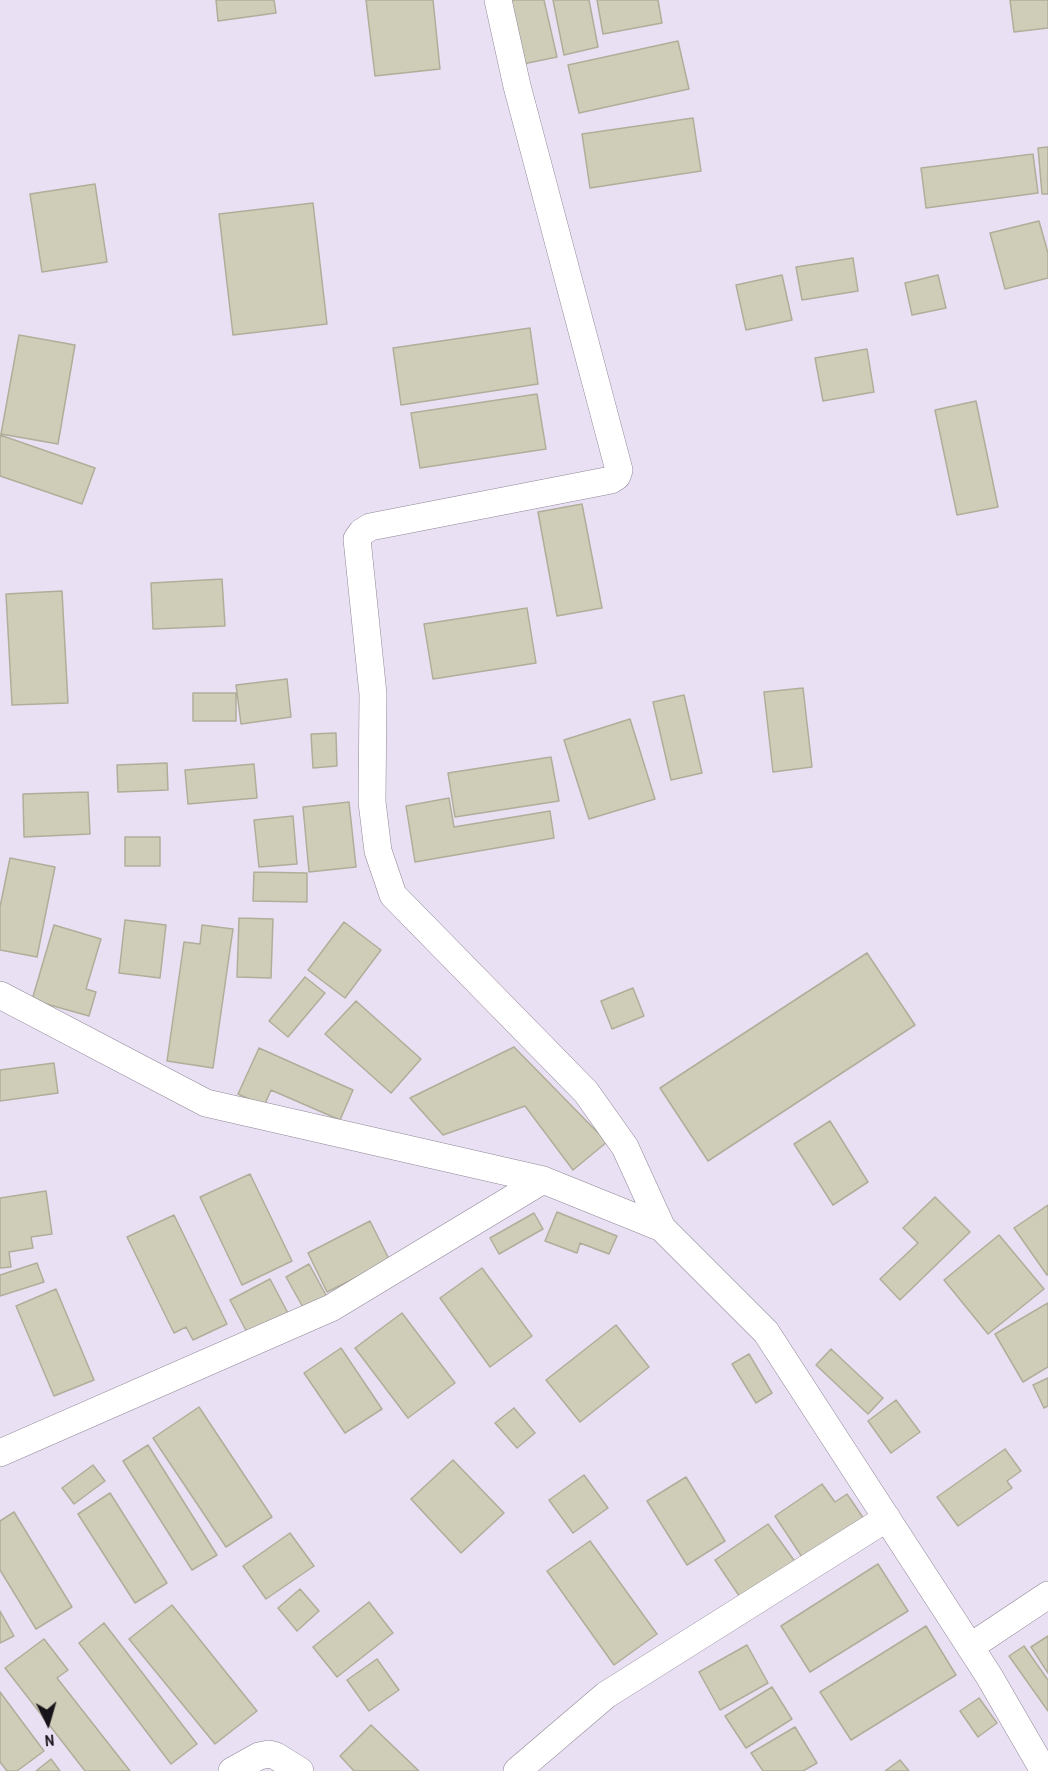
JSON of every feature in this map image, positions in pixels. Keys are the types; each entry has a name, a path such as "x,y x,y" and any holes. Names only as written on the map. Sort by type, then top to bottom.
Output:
{"street":[{"path":"498,0 518,86 620,470 611,480 370,527 357,539 373,694 372,802 378,851 393,895 586,1092 625,1147 662,1228 766,1332 970,1647 1044,1771"},
{"path":"0,994 206,1103 543,1180 662,1228"},
{"path":"0,1453 331,1308 543,1180"},
{"path":"517,1771 606,1695 887,1518"},
{"path":"970,1647 1048,1594"},
{"path":"232,1771 259,1756 268,1754 276,1756 300,1771"}],"building":[{"path":"216,0 274,0 276,13 218,21"},
{"path":"366,0 433,0 440,69 375,76"},
{"path":"510,0 544,0 557,57 523,64"},
{"path":"553,0 589,0 598,47 564,55"},
{"path":"597,0 658,0 662,23 603,34"},
{"path":"1010,0 1048,0 1048,28 1014,32"},
{"path":"678,41 689,89 579,113 568,65"},
{"path":"693,118 701,171 590,188 582,134"},
{"path":"1048,147 1048,194 1042,194 1038,148"},
{"path":"1033,154 1038,193 926,208 921,168"},
{"path":"95,184 107,262 42,272 30,194"},
{"path":"313,203 327,324 233,335 219,214"},
{"path":"1039,221 1048,253 1048,278 1005,289 990,233"},
{"path":"853,258 858,291 802,300 796,267"},
{"path":"782,275 792,320 746,330 736,285"},
{"path":"938,275 946,308 912,315 905,283"},
{"path":"530,328 538,384 401,405 393,348"},
{"path":"19,335 75,345 58,444 1,434"},
{"path":"867,349 874,392 823,401 815,358"},
{"path":"537,394 546,449 420,468 411,413"},
{"path":"976,401 998,507 957,515 935,410"},
{"path":"0,435 95,468 82,504 0,476"},
{"path":"582,504 602,608 557,616 538,512"},
{"path":"222,579 225,626 153,629 151,583"},
{"path":"62,591 68,703 12,705 6,594"},
{"path":"527,608 536,663 433,679 424,624"},
{"path":"287,679 291,717 241,724 236,685"},
{"path":"803,688 812,767 773,772 764,692"},
{"path":"193,693 236,693 236,721 193,721"},
{"path":"684,695 702,773 671,780 653,702"},
{"path":"630,719 655,799 589,819 564,740"},
{"path":"336,733 337,766 313,768 311,734"},
{"path":"551,757 559,801 455,817 448,773"},
{"path":"167,763 168,790 118,792 117,765"},
{"path":"254,764 257,798 188,804 185,770"},
{"path":"88,792 90,834 24,837 23,794"},
{"path":"449,798 454,827 550,811 554,838 415,862 406,806"},
{"path":"349,802 356,867 309,872 303,807"},
{"path":"293,816 297,864 259,867 254,820"},
{"path":"125,837 160,837 160,866 125,866"},
{"path":"10,858 55,867 37,957 0,950 0,907"},
{"path":"254,872 307,873 307,902 253,901"},
{"path":"239,918 273,919 271,978 237,977"},
{"path":"125,920 166,925 160,978 119,973"},
{"path":"344,922 381,950 345,998 308,970"},
{"path":"54,925 101,939 86,989 96,992 89,1016 32,1000"},
{"path":"202,925 233,929 213,1068 167,1061 184,942 200,944"},
{"path":"867,953 915,1025 708,1161 660,1088"},
{"path":"305,977 325,993 288,1037 269,1021"},
{"path":"633,988 644,1016 612,1029 601,1001"},
{"path":"356,1001 421,1059 391,1093 325,1034"},
{"path":"514,1047 607,1142 573,1170 525,1106 443,1135 410,1098"},
{"path":"259,1048 353,1090 340,1120 271,1090 264,1106 238,1094"},
{"path":"54,1063 58,1093 0,1101 0,1070"},
{"path":"830,1121 868,1182 833,1205 794,1144"},
{"path":"250,1174 292,1261 242,1285 200,1197"},
{"path":"46,1191 52,1234 31,1237 33,1248 9,1252 11,1267 0,1268 0,1198"},
{"path":"935,1197 970,1232 900,1300 880,1279 918,1243 903,1228"},
{"path":"1048,1205 1048,1275 1047,1275 1014,1228"},
{"path":"557,1212 617,1236 609,1254 580,1243 577,1253 545,1241"},
{"path":"534,1213 543,1229 499,1254 490,1238"},
{"path":"174,1215 227,1324 193,1340 186,1327 174,1333 127,1237"},
{"path":"370,1221 390,1261 327,1292 308,1253"},
{"path":"999,1235 1044,1289 988,1334 944,1280"},
{"path":"37,1263 44,1282 0,1296 0,1275"},
{"path":"309,1264 327,1297 304,1309 286,1277"},
{"path":"482,1268 532,1336 490,1367 440,1298"},
{"path":"270,1279 289,1315 249,1336 230,1300"},
{"path":"56,1289 94,1380 54,1396 16,1306"},
{"path":"1048,1303 1048,1367 1023,1382 995,1334"},
{"path":"402,1313 455,1383 408,1418 355,1348"},
{"path":"616,1325 649,1367 580,1422 546,1380"},
{"path":"341,1348 382,1409 345,1433 304,1373"},
{"path":"831,1349 883,1398 868,1414 816,1365"},
{"path":"749,1354 772,1393 756,1403 732,1364"},
{"path":"1048,1378 1048,1406 1044,1408 1033,1385"},
{"path":"896,1400 920,1432 891,1453 868,1421"},
{"path":"199,1407 272,1517 226,1547 153,1438"},
{"path":"514,1408 535,1433 517,1448 495,1423"},
{"path":"148,1445 217,1555 192,1570 123,1461"},
{"path":"1005,1449 1021,1471 1007,1481 1012,1488 958,1526 937,1497"},
{"path":"453,1460 504,1513 461,1553 411,1499"},
{"path":"93,1465 105,1481 74,1504 62,1488"},
{"path":"584,1475 608,1508 573,1533 549,1500"},
{"path":"686,1477 725,1541 687,1565 647,1501"},
{"path":"822,1484 835,1502 847,1494 864,1519 804,1560 775,1516"},
{"path":"110,1493 167,1583 135,1603 78,1514"},
{"path":"14,1512 72,1607 36,1629 0,1570 0,1521"},
{"path":"768,1524 796,1563 742,1600 715,1560"},
{"path":"290,1533 314,1566 266,1599 243,1566"},
{"path":"590,1541 657,1634 614,1665 547,1571"},
{"path":"878,1564 908,1611 810,1672 781,1626"},
{"path":"300,1589 319,1611 297,1631 278,1608"},
{"path":"369,1602 393,1633 337,1677 313,1647"},
{"path":"172,1605 257,1711 215,1744 129,1639"},
{"path":"0,1611 14,1636 0,1643"},
{"path":"104,1623 197,1744 171,1764 79,1643"},
{"path":"926,1626 956,1675 851,1740 820,1692"},
{"path":"1048,1636 1048,1673 1031,1647"},
{"path":"44,1639 68,1670 57,1678 130,1771 85,1771 5,1668"},
{"path":"747,1645 768,1683 720,1710 699,1672"},
{"path":"1024,1646 1048,1680 1048,1711 1009,1656"},
{"path":"377,1659 399,1690 369,1711 347,1680"},
{"path":"772,1687 792,1719 746,1748 725,1716"},
{"path":"0,1692 44,1751 17,1771 7,1771 0,1762"},
{"path":"979,1698 997,1723 978,1737 960,1711"},
{"path":"371,1725 419,1771 354,1771 340,1756"},
{"path":"795,1727 817,1763 803,1771 763,1771 751,1753"},
{"path":"51,1759 60,1771 36,1771"},
{"path":"900,1760 909,1771 885,1771"}]}
